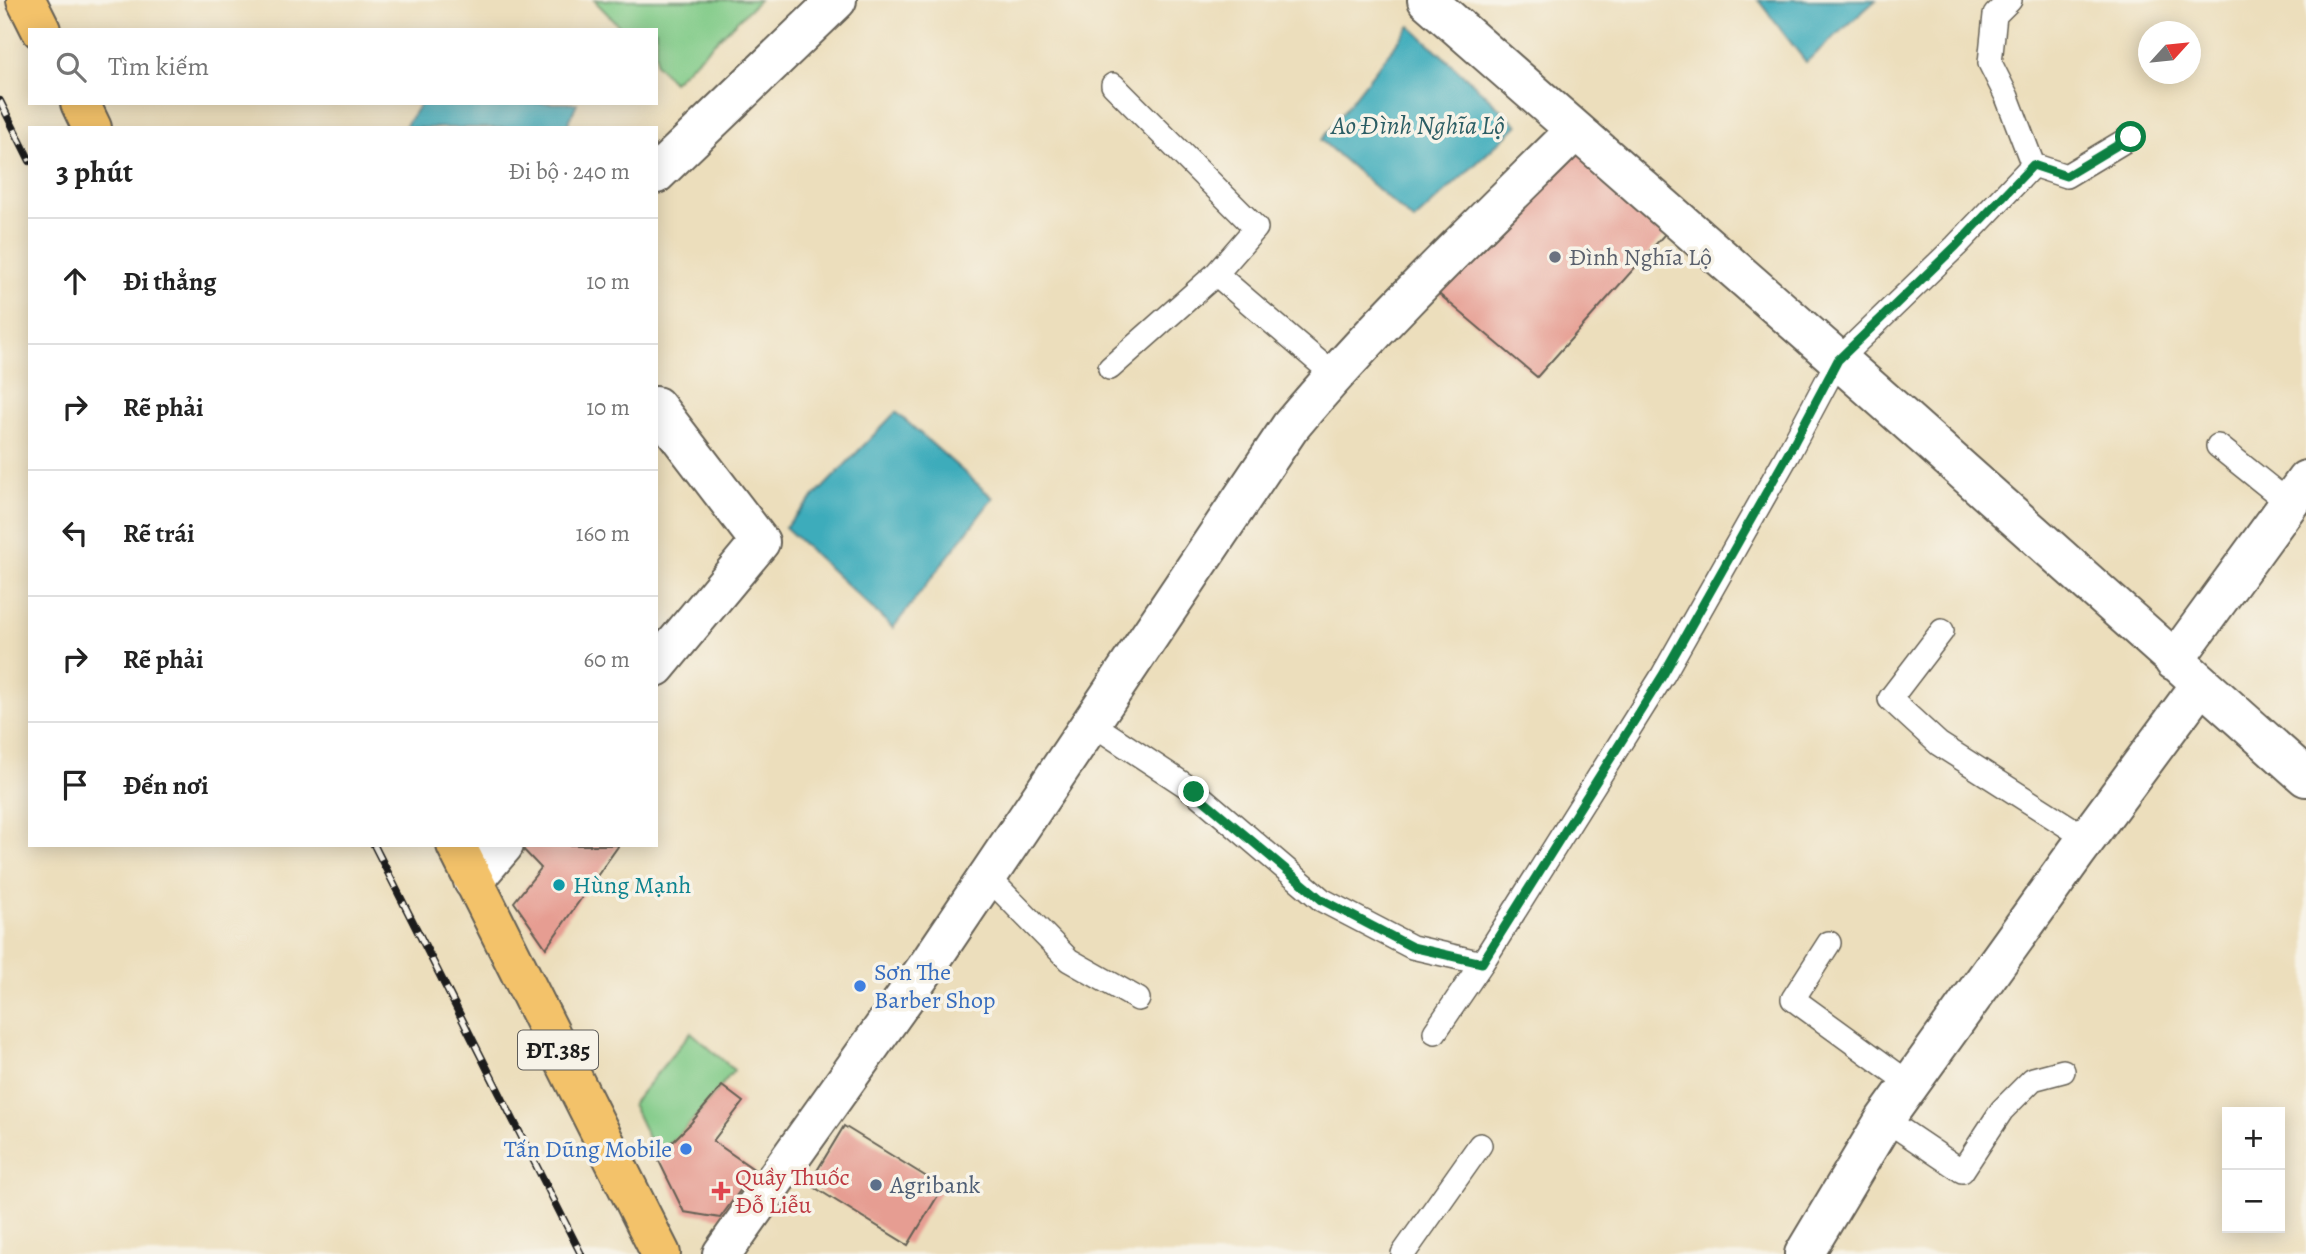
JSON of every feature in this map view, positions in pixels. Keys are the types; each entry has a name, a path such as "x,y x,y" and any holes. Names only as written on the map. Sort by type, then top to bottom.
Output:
{"main road":[{"path":"26,0 40,28"},
{"path":"81,105 91,126"},
{"name":"ĐT.385","path":"457,847 661,1254"}],"street":[{"path":"658,172 837,0"},
{"path":"1427,0 1838,360 2306,777"},
{"path":"723,1254 988,877 1290,427 1334,375 1409,295 1575,131"},
{"path":"658,409 760,542 658,665"},
{"path":"1804,1254 1885,1119 2086,838 2297,492"},
{"path":"473,881 502,847"}],"lane":[{"path":"2010,0 1995,15 1990,63 2007,97 2033,165"},
{"path":"1110,368 1216,274 1256,228 1113,85"},
{"path":"2033,165 2066,176 2131,137"},
{"path":"1435,1032 1482,963 1663,675 1838,360 1956,246 2033,165"},
{"path":"1216,274 1334,375"},
{"path":"2218,446 2297,492"},
{"path":"1941,631 1890,699 1939,744 2086,838"},
{"path":"1091,723 1194,792 1322,900 1412,947 1482,963"},
{"path":"988,877 1069,960 1138,999"},
{"path":"1829,943 1793,999 1910,1084"},
{"path":"1885,1119 1962,1171 2002,1110 2033,1079 2063,1070"},
{"path":"1403,1254 1480,1145"}],"green space":[{"path":"594,0 759,0 673,82 658,66 658,28 621,28"},
{"path":"691,1032 734,1070 690,1124 657,1157 632,1104"}],"water":[{"path":"1758,0 1876,0 1806,62"},
{"name":"Ao Đình Nghĩa Lộ","path":"1410,26 1518,125 1414,221 1321,140"},
{"path":"420,105 576,105 567,126 405,126"},
{"path":"896,412 993,498 893,628 785,527"}],"building":[{"name":"Đình Nghĩa Lộ","path":"1576,149 1673,225 1537,377 1433,289"},
{"name":"Hùng Mạnh","path":"521,847 618,847 546,948 514,902 541,868"},
{"path":"722,1086 743,1102 713,1141 755,1170 720,1218 684,1212 657,1157"},
{"name":"Agribank","path":"844,1126 943,1187 908,1245 809,1184"}],"railway":[{"path":"0,101 28,157"},
{"path":"375,847 581,1254"}],"place":[{"name":"Đình Nghĩa Lộ","path":"1555,257"},
{"name":"Hùng Mạnh","path":"559,885"},
{"name":"Sơn The Barber Shop","path":"860,986"},
{"name":"Tấn Dũng Mobile","path":"686,1149"},
{"name":"Agribank","path":"876,1185"},
{"name":"Quầy Thuốc Đỗ Liễu","path":"721,1191"}],"route":[{"path":"1194,792 1322,900 1412,947 1482,963 1663,675 1838,360 1956,246 2033,165 2066,176 2131,137"}]}
